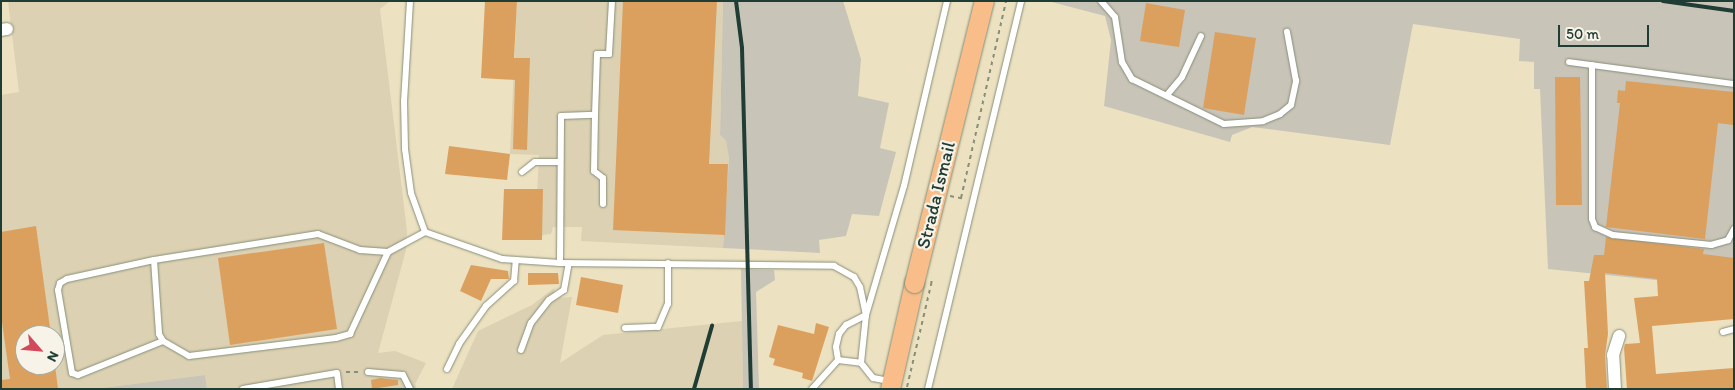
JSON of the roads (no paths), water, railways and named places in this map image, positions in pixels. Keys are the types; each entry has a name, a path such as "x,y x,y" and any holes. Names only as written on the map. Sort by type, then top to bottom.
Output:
{"main road":[{"name":"Strada Ismail","path":"894,387 922,284 984,1"}],"street":[{"path":"1615,389 1613,355 1620,336"}],"lane":[{"path":"603,204 603,178 594,171 597,54 609,54 612,1"},
{"path":"860,363 866,315 904,186 948,1"},
{"path":"928,389 1021,1"},
{"path":"1101,1 1115,16 1126,71 1132,79 1167,95 1213,121 1224,124 1246,124 1280,114 1291,105 1296,90 1287,32"},
{"path":"411,2 404,101 405,149 411,193 425,232 475,252 516,260 560,263 834,266 854,277 860,287 866,315"},
{"path":"1167,95 1182,77 1201,36"},
{"path":"1569,62 1734,84"},
{"path":"1592,65 1592,219 1595,227 1613,235 1711,245 1728,240 1734,229"},
{"path":"560,263 561,116 595,115"},
{"path":"522,172 535,162 560,162"},
{"path":"163,340 78,375 72,373 58,290 60,283 67,279 154,260 318,234 360,250 388,252 425,232"},
{"path":"154,260 159,334 163,340 189,356 345,336 354,329 388,252"},
{"path":"447,370 459,344 486,306 514,281 516,260"},
{"path":"521,350 531,322 549,300 564,290 569,263"},
{"path":"625,328 658,327 668,304 668,263"},
{"path":"838,360 836,347 839,334 846,325 866,315"},
{"path":"1723,332 1734,329"},
{"path":"838,360 860,363 872,378 894,387"},
{"path":"812,389 838,360"},
{"path":"243,389 337,372 339,389"},
{"path":"368,372 404,375 410,389"}],"railway":[{"path":"736,1 742,48 751,389"},
{"path":"1663,1 1734,11"},
{"path":"694,389 712,326"}]}
